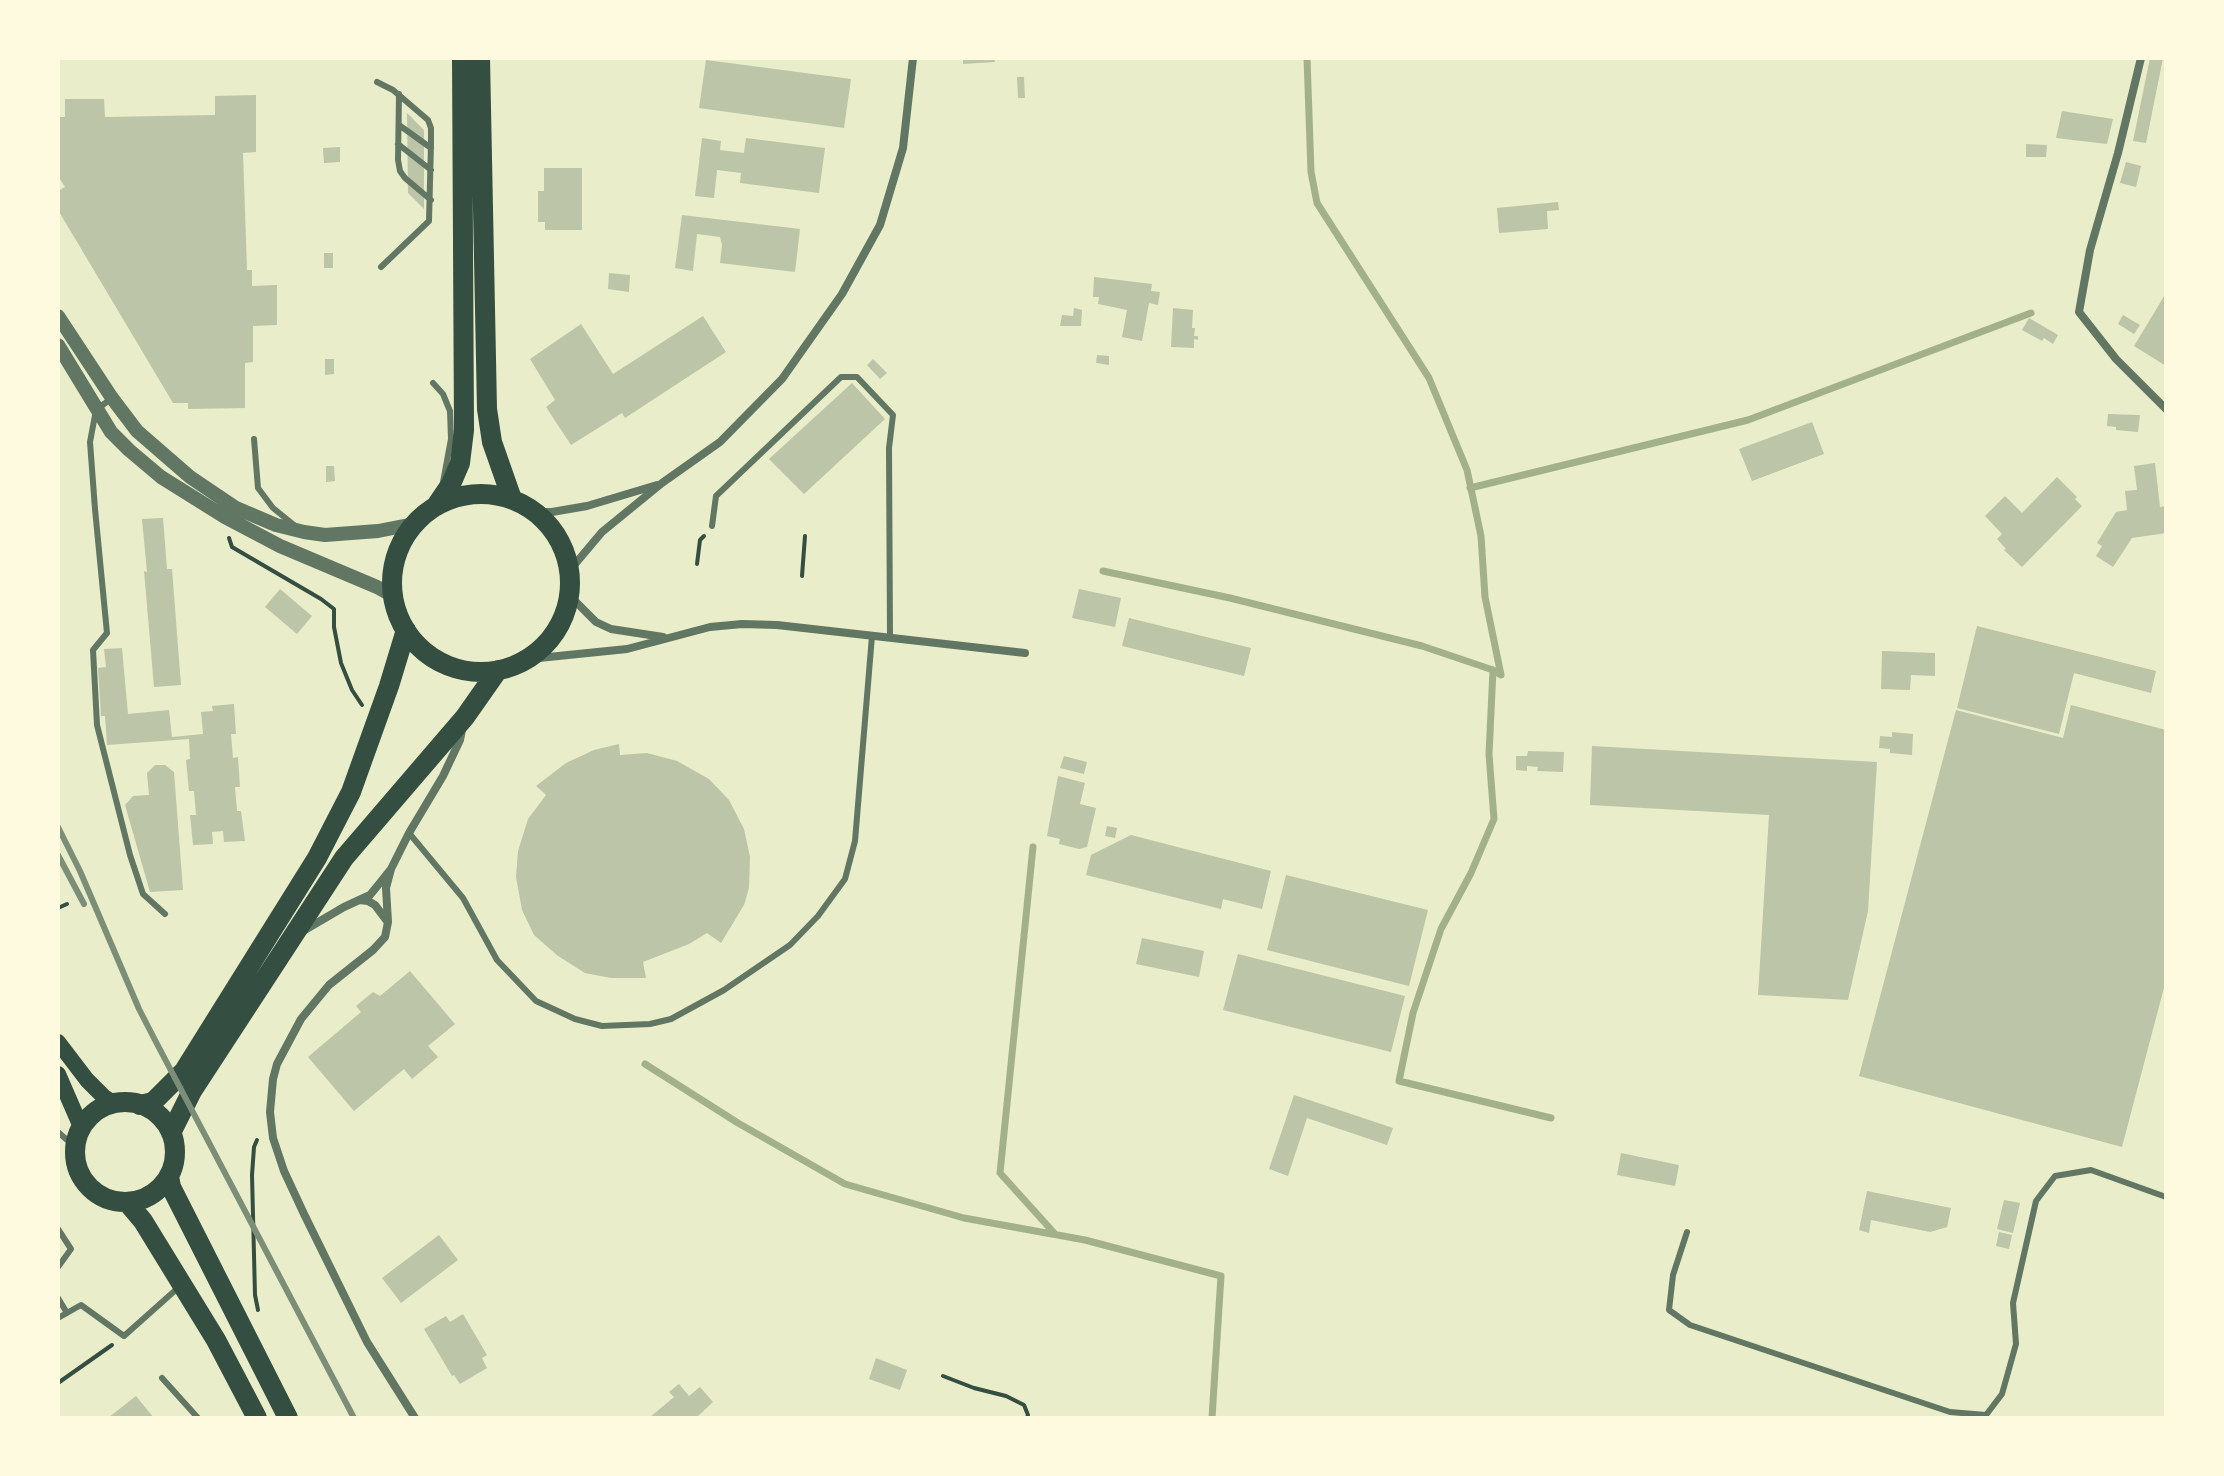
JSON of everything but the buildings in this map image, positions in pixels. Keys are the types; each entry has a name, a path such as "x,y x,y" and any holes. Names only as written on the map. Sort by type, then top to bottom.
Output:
{"main road":[{"path":"436,506 461,497 486,494 512,499 536,512 552,528 564,548 570,570 570,596 562,621 548,642 529,659 498,670 471,671 446,664 423,650 406,630 393,596 393,570 400,546 414,524 436,506 460,463 464,430 462,58"},
{"path":"480,58 487,409 492,442 512,499"},
{"path":"140,1105 163,1121 171,1133 175,1155 169,1176 151,1194 127,1202 113,1201 100,1196 80,1175 75,1161 78,1137 90,1116 102,1108 115,1104 153,1102 184,1071 317,858 351,792 406,630"},
{"path":"171,1133 192,1091 344,858 465,717 498,670"},
{"path":"58,1042 87,1080 115,1104"},
{"path":"58,1074 78,1137"},
{"path":"169,1176 171,1187 288,1418"},
{"path":"127,1202 143,1221 216,1340 257,1418"}],"street":[{"path":"570,570 602,532 662,483 720,442 782,379 842,294 880,225 903,148 913,58"},
{"path":"2141,58 2090,250 2079,312 2116,359 2166,409"},
{"path":"58,316 137,431 190,477 236,508 276,525 304,532 345,535 414,524"},
{"path":"58,345 111,432 161,477 225,517 280,546 393,596"},
{"path":"536,512 587,506 662,483"},
{"path":"570,596 596,622 611,629 668,638"},
{"path":"529,659 627,649 710,627 742,624 777,625 1025,653"},
{"path":"415,1418 367,1342 304,1214 277,1149 270,1112 277,1064 301,1019 329,985 385,937 388,922 386,888 391,869 443,776 460,740 465,717"},
{"path":"293,937 370,895 391,869"},
{"path":"359,900 375,905 388,922"}],"lane":[{"path":"377,82 399,94 428,120 431,128 429,221 381,267"},
{"path":"399,94 400,171 431,200"},
{"path":"399,125 431,148"},
{"path":"398,144 431,170"},
{"path":"710,529 716,496 841,377 857,377 893,415 889,448 890,638"},
{"path":"433,383 443,394 450,411 451,439 436,506"},
{"path":"112,398 96,410 90,442 107,633 93,650 97,725 143,894 165,914"},
{"path":"254,439 258,488 273,508 304,532"},
{"path":"409,833 463,898 497,960 536,1001 575,1019 602,1026 650,1024 671,1019 724,990 790,945 818,916 845,879 855,841 872,636"},
{"path":"58,1132 78,1137"},
{"path":"1687,1232 1673,1275 1669,1310 1690,1325 1950,1412 1986,1415 2002,1394 2016,1344 2013,1303 2036,1201 2055,1176 2091,1170 2166,1197"},
{"path":"58,1229 71,1249 58,1267"},
{"path":"58,1318 81,1305 124,1336 182,1285"},
{"path":"58,1298 67,1313"},
{"path":"162,1378 198,1418"}],"path":[{"path":"226,528 232,547 334,609 341,663 352,690 367,714"},
{"path":"697,564 700,540 710,529"},
{"path":"802,576 805,536"},
{"path":"58,908 67,904"},
{"path":"260,1316 255,1295 252,1175 254,1147 270,1112"},
{"path":"58,1383 124,1336"},
{"path":"943,1376 1006,1396 1024,1405 1027,1418"}],"waterway":[{"path":"1307,58 1311,172 1317,203 1429,378 1467,470 1481,536 1485,597 1501,675 1493,670 1489,754 1494,819 1471,873 1441,929 1413,1013 1399,1081 1551,1118"},
{"path":"1470,488 1748,420 2031,313"},
{"path":"1103,571 1230,598 1422,646 1493,670"},
{"path":"1033,847 1000,1173 1055,1234"},
{"path":"645,1064 738,1123 845,1184 964,1218 1085,1240 1221,1276 1212,1418"}],"railway":[{"path":"58,827 139,1009 354,1418"},
{"path":"58,855 84,904"}]}
